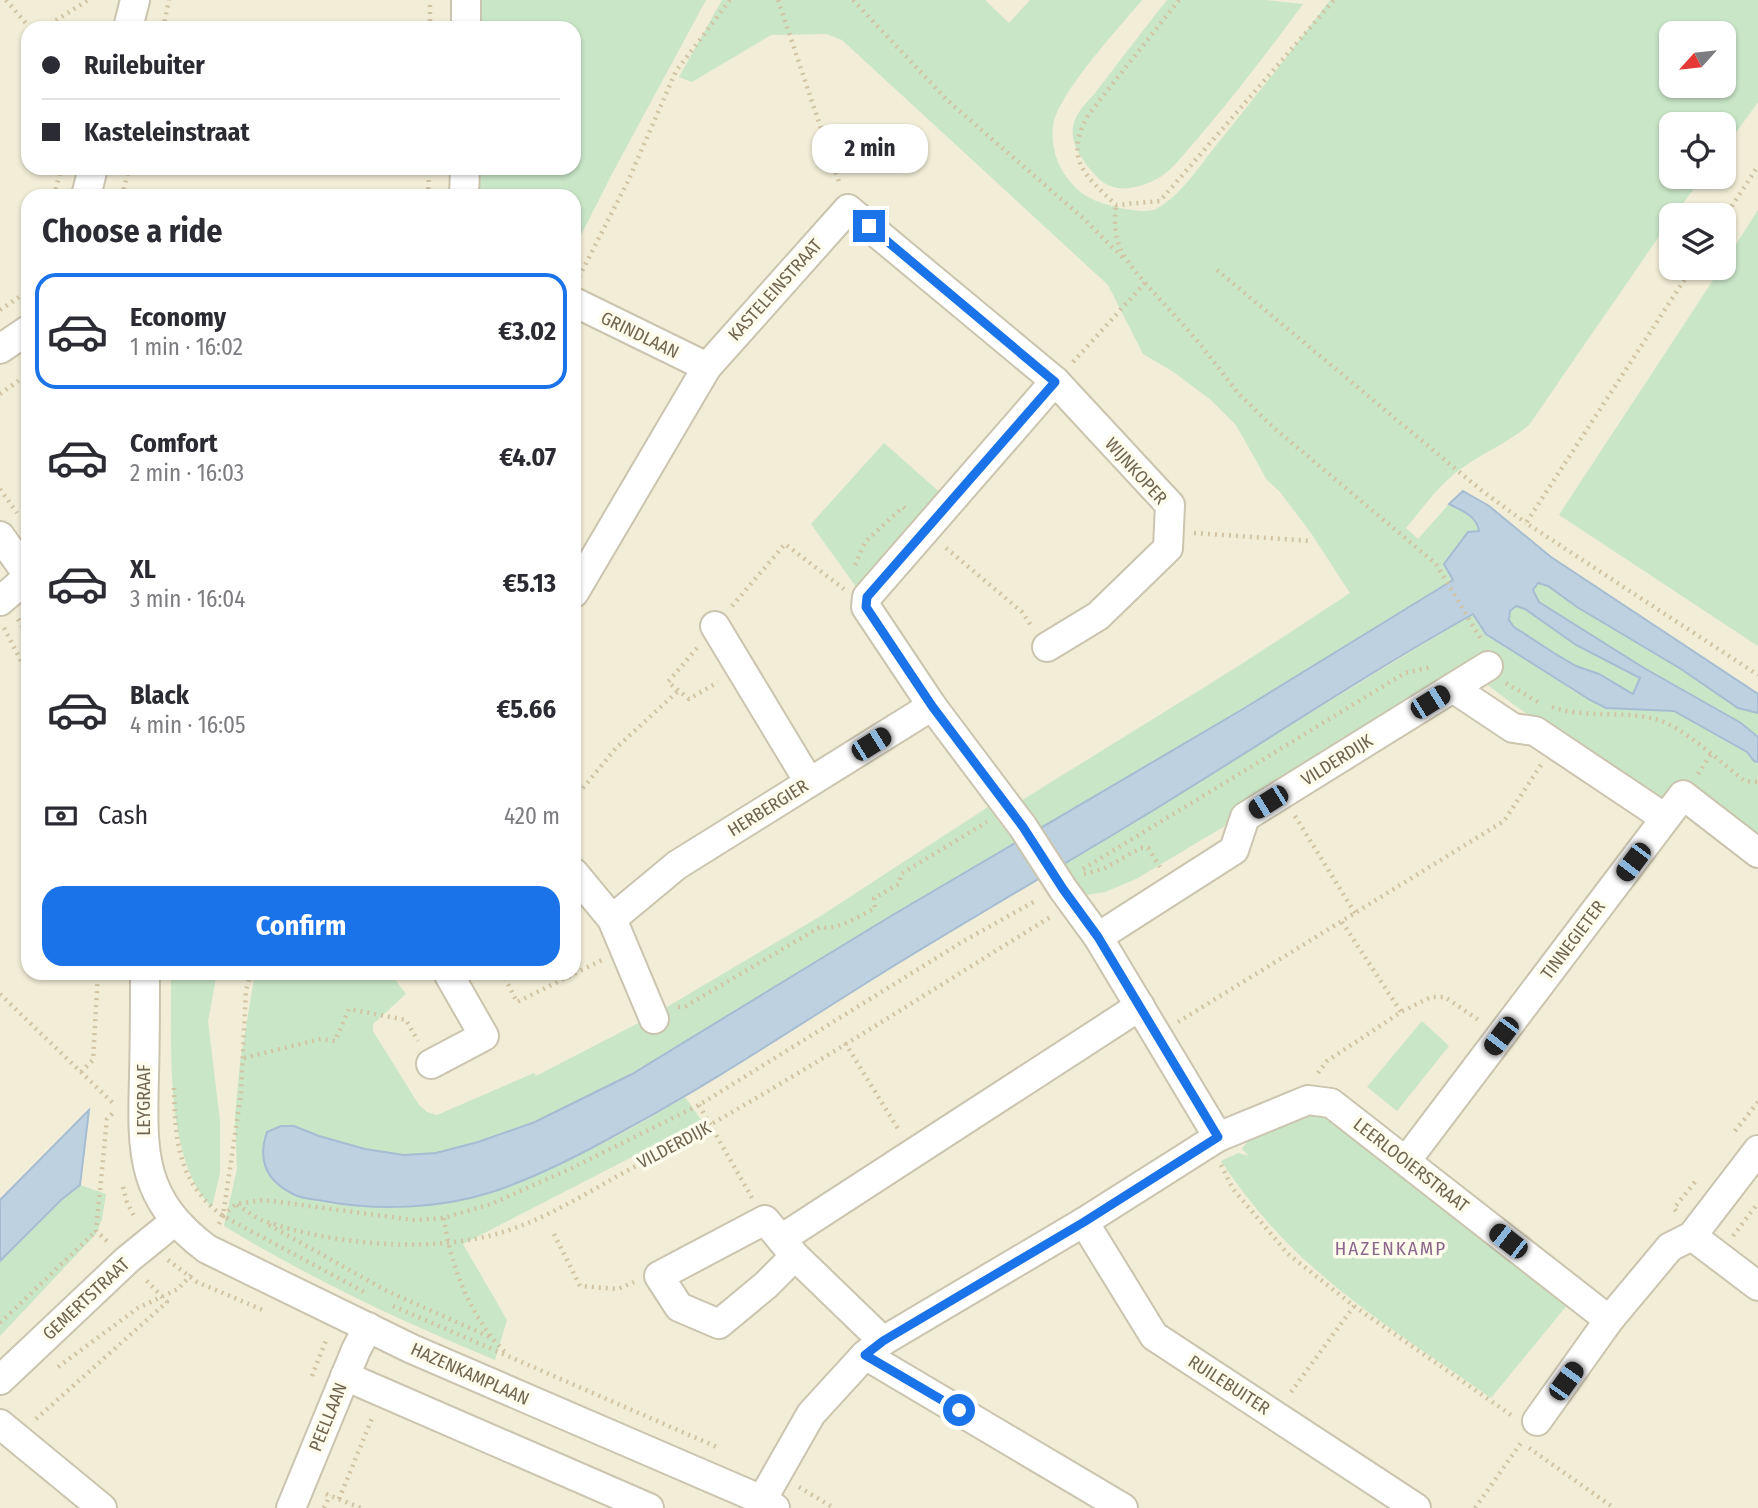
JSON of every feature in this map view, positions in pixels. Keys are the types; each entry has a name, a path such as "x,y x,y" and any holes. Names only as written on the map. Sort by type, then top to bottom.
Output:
{"street":[{"path":"130,21 135,0"},
{"path":"466,0 466,21"},
{"path":"848,209 1055,382 867,597 866,607 932,706 1016,818 1059,897 1098,937 1157,1035 1214,1140"},
{"name":"KASTELEINSTRAAT","path":"581,581 707,367 848,209"},
{"name":"GRINDLAAN","path":"581,305 707,367"},
{"path":"0,349 21,335"},
{"name":"WIJNKOPER","path":"1055,382 1170,505 1169,532"},
{"path":"10,527 21,557"},
{"path":"1047,647 1098,616 1168,548 1169,532"},
{"path":"0,601 21,582"},
{"path":"715,626 809,782"},
{"name":"VILDERDIJK","path":"1098,937 1234,850 1245,817 1446,676 1485,653"},
{"path":"1446,676 1513,728 1535,731 1665,818"},
{"name":"HERBERGIER","path":"611,919 677,864 932,706"},
{"name":"TINNEGIETER","path":"1406,1161 1684,795 1758,853"},
{"path":"581,882 611,919 654,1019"},
{"name":"LEYGRAAF","path":"145,980 143,1139 157,1194 175,1221"},
{"path":"431,1064 484,1036 453,980"},
{"path":"780,1238 766,1285 719,1324 679,1307 659,1276 780,1238 1140,1006"},
{"path":"769,1504 777,1474 811,1413 874,1348 1084,1222 1214,1140 1308,1100"},
{"name":"LEERLOOIERSTRAAT","path":"1308,1100 1331,1103 1609,1320"},
{"path":"1530,1431 1609,1320 1670,1247 1692,1236 1758,1150"},
{"name":"HAZENKAMPLAAN","path":"175,1221 207,1249 412,1349 769,1504"},
{"name":"GEMERTSTRAAT","path":"0,1380 127,1260 175,1221"},
{"name":"RUILEBUITER","path":"1084,1222 1154,1336 1416,1508"},
{"path":"1692,1236 1758,1286"},
{"path":"780,1238 874,1348 1124,1508"},
{"name":"PEELLAAN","path":"296,1496 368,1327"},
{"path":"345,1376 649,1508"},
{"path":"8,1430 102,1508"}],"path":[{"path":"6,0 24,21"},
{"path":"55,21 88,0"},
{"path":"164,21 169,0"},
{"path":"430,0 430,21"},
{"path":"581,273 628,181 676,71 730,0"},
{"path":"778,0 848,209"},
{"path":"853,0 947,100 1084,219 1124,259 1196,339 1238,393 1274,428 1436,564 1485,653 1508,685 1541,704 1562,711 1655,719 1674,726 1745,781 1758,782"},
{"path":"1179,0 1088,115 1079,132 1076,155 1090,181 1116,205 1160,201 1334,0"},
{"path":"1734,203 1758,166"},
{"path":"1116,205 1114,227 1124,259"},
{"path":"1217,270 1480,490 1758,675"},
{"path":"1526,523 1684,280"},
{"path":"1055,382 1145,283"},
{"path":"0,310 21,296"},
{"path":"0,394 21,379"},
{"path":"0,489 10,527"},
{"path":"928,529 947,549 1022,612 1047,647"},
{"path":"1169,532 1312,541"},
{"path":"741,668 689,699 668,682 785,544 866,607"},
{"path":"0,622 21,659"},
{"path":"1174,889 1147,848 1141,848 1103,869 1087,874 1076,873 1405,673 1446,676"},
{"path":"581,790 616,748 678,691"},
{"path":"1157,1035 1504,821 1555,744"},
{"path":"1294,815 1355,914"},
{"path":"654,1019 674,1008 686,1006 820,927 825,929 875,908 874,898 899,884 901,874 1016,818"},
{"path":"223,1216 236,1203 264,1200 414,1220 444,1218 491,1204 572,1168 699,1105 962,942 1059,897"},
{"name":"VILDERDIJK","path":"236,1203 262,1221 328,1237 392,1244 447,1244 504,1232 710,1126 845,1043 1059,897"},
{"path":"1342,922 1401,1012"},
{"path":"581,970 624,949"},
{"path":"81,1072 93,1060 98,980"},
{"path":"8,1430 167,1302 189,1277 207,1249 223,1216 241,1093 246,990 249,980"},
{"path":"506,980 517,1002 561,980"},
{"path":"0,994 118,1108 107,1119 96,1231 0,1323"},
{"path":"1308,1100 1311,1082 1327,1061 1401,1012 1431,997 1446,997 1501,1036"},
{"path":"244,1058 321,1038 335,1041 349,1009 406,1020 431,1064"},
{"path":"845,1043 913,1153"},
{"path":"174,1075 180,1157 191,1183 206,1203 223,1216 369,1294"},
{"path":"699,1105 780,1238"},
{"path":"1214,1140 1233,1189 1288,1254 1354,1306 1530,1431 1614,1508"},
{"path":"1719,1255 1758,1203"},
{"path":"444,1218 447,1244 456,1272 490,1337 509,1356"},
{"path":"262,1221 387,1291 490,1337"},
{"path":"96,1231 167,1302"},
{"path":"554,1234 580,1286 618,1289 659,1276"},
{"path":"53,1370 138,1308 178,1289"},
{"path":"381,1301 726,1451"},
{"path":"1274,1415 1354,1306"},
{"path":"339,1499 383,1392"},
{"path":"1475,1508 1530,1431"},
{"path":"777,1474 834,1508"},
{"path":"324,1508 330,1495"},
{"path":"296,1496 330,1495 361,1508"}],"shaded area":[{"path":"0,0 1758,0 1758,1508 0,1508"}],"green space":[{"path":"471,0 706,0 581,235 581,189 475,189 475,175 581,175 581,21 472,21"},
{"path":"722,0 985,0 1009,23 1030,0 1142,0 1077,79 1057,113 1053,138 1060,167 1080,192 1107,205 1150,211 1174,196 1190,179 1330,0 1758,0 1758,102 1736,132 1736,112 1659,112 1659,189 1694,189 1683,203 1659,203 1659,236 1529,425 1451,476 1406,528 1418,539 1449,504 1468,514 1476,521 1480,531 1475,532 1444,565 1486,634 1570,689 1606,708 1674,711 1747,752 1758,762 1758,864 1684,806 1674,811 1517,707 1462,666 1263,788 1225,826 1136,879 1105,892 1085,895 1063,864 1456,624 1439,588 1243,709 1038,830 1019,802 1237,667 1350,593 1311,533 1280,492 1267,480 1236,425 1211,400 1172,371 1143,354 1108,285 842,40 827,34 771,35 692,82 679,77"},
{"path":"1167,0 1266,0 1303,4 1225,105 1168,171 1142,185 1118,188 1098,178 1080,155 1074,141 1073,127 1080,111"},
{"path":"1758,210 1758,646 1559,515 1713,280 1736,280 1736,244"},
{"path":"884,443 944,496 859,591 811,524"},
{"path":"1538,583 1548,586 1577,607 1681,669 1738,708 1758,713 1758,737 1741,723 1644,668 1539,602 1533,590"},
{"path":"1516,606 1525,609 1576,645 1641,678 1633,694 1599,674 1576,666 1514,627 1509,620 1510,611"},
{"path":"988,807 1015,843 671,1051 533,1122 451,1150 415,1154 362,1148 327,1139 294,1126 275,1183 295,1195 325,1203 363,1206 415,1205 456,1199 536,1174 612,1139 685,1097 702,1121 463,1244 507,1320 495,1360 357,1298 224,1226 237,1169 235,1116 240,1063 254,980 395,980 406,994 373,1024 373,1031 419,1105 427,1112 437,1115 534,1073 536,1076 650,1017 819,917"},
{"path":"171,980 216,980 208,1021 220,1121 220,1173 212,1207 196,1186 185,1160 178,1129 171,1063"},
{"path":"1422,1021 1449,1046 1397,1111 1367,1087"},
{"path":"1317,1114 1338,1126 1568,1304 1491,1398 1379,1320 1315,1269 1264,1218 1221,1161 1238,1153 1249,1156 1242,1149 1248,1141 1275,1124"},
{"path":"80,1185 106,1194 102,1219 96,1234 0,1336 0,1261 61,1200"}],"water":[{"path":"1463,491 1489,506 1551,557 1758,694 1758,713 1738,708 1548,586 1538,583 1533,590 1539,602 1644,668 1741,723 1758,737 1758,762 1747,752 1674,711 1606,708 1590,700 1486,634 1473,614 716,1077 606,1141 542,1172 471,1198 429,1205 386,1207 344,1204 298,1196 277,1184 267,1170 263,1152 267,1132 281,1126 294,1126 365,1149 404,1155 436,1153 535,1122 632,1074 891,916 1243,709 1453,580 1444,564 1468,532 1479,531 1472,517 1449,504","holes":["1516,606 1525,609 1576,645 1640,678 1633,694 1599,674 1576,666 1514,627 1509,620 1510,611"]},
{"path":"89,1110 80,1185 61,1200 0,1261 0,1200"}],"district":[{"name":"HAZENKAMP","path":"1391,1248"}],"route":[{"path":"869,226 1055,382 867,597 866,607 932,706 1023,827 1098,937 1218,1137 1084,1222 883,1341 865,1355 959,1410"}]}
